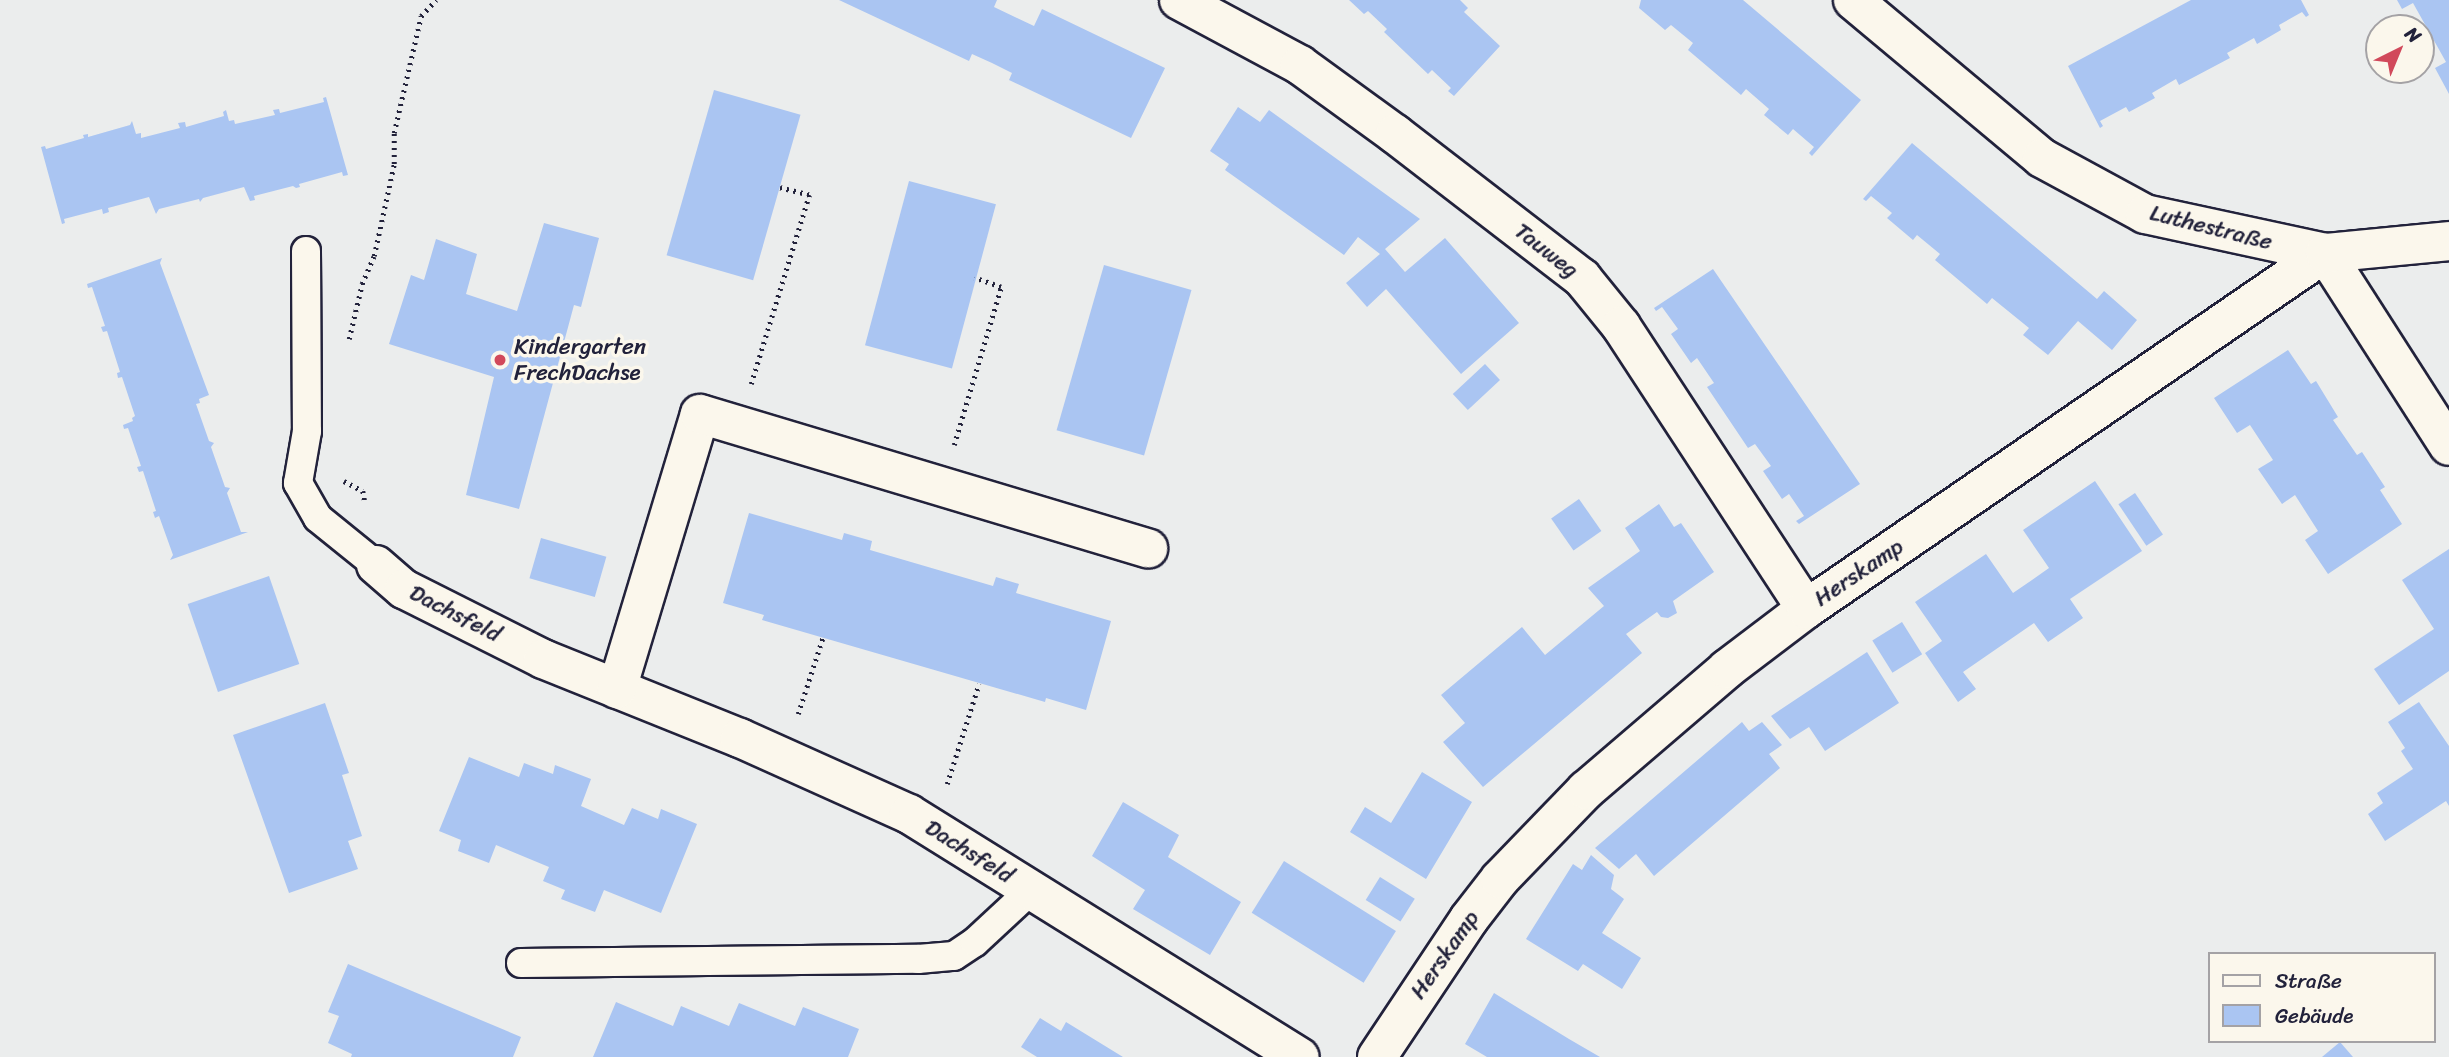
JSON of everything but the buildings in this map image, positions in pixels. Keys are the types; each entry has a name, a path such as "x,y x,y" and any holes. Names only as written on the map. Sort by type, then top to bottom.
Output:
{"street":[{"name":"Tauweg","path":"1180,0 1300,65 1395,134 1582,278 1621,327 1807,609"},
{"name":"Luthestraße","path":"1853,0 2042,158 2145,214 2229,235 2325,253"},
{"name":"Herskamp","path":"1377,1057 1469,919 1527,849 1635,746 1727,669 1807,609 2325,253 2449,241"},
{"path":"2325,253 2449,446"},
{"path":"617,689 700,414 1148,548"},
{"name":"Dachsfeld","path":"376,565 404,589 543,659 785,758 933,828 1300,1057"}],"lane":[{"path":"306,251 307,431 299,483 318,518 376,565"},
{"path":"521,962 918,959 954,956 975,942 1031,890"}],"path":[{"path":"347,349 362,284 374,256 394,164 394,133 421,16 436,0"},
{"path":"739,425 808,195 780,188"},
{"path":"942,486 1001,287 975,278"},
{"path":"339,474 345,482 363,491 376,565"},
{"path":"785,758 823,637"},
{"path":"933,828 979,684"}],"place":[{"name":"Kindergarten FrechDachse","path":"500,360"}]}
